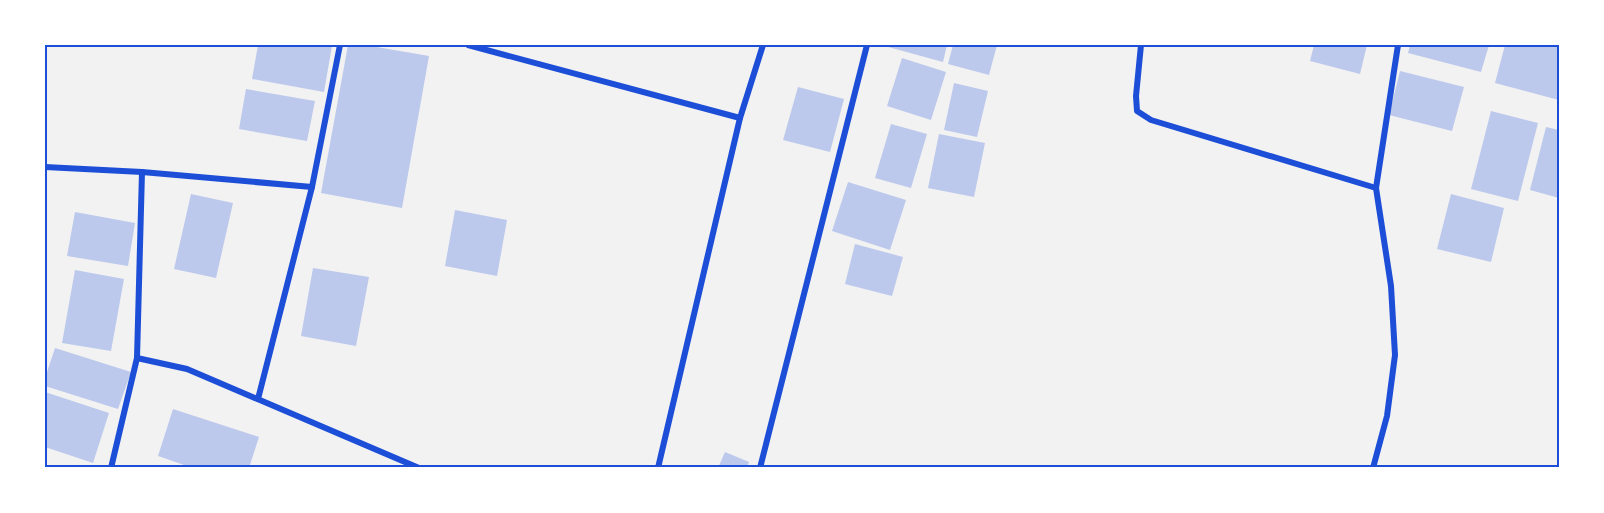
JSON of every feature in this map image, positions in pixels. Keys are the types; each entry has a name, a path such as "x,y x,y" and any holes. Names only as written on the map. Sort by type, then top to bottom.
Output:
{"street":[{"path":"258,399 312,187 340,45"},
{"path":"468,45 740,118"},
{"path":"658,468 740,118 763,45"},
{"path":"760,468 867,45"},
{"path":"1141,45 1136,96 1137,111 1151,120 1376,188"},
{"path":"1373,468 1387,416 1395,355 1390,286 1376,188 1398,45"},
{"path":"45,167 142,172 312,187"},
{"path":"111,468 137,358 142,172"},
{"path":"137,358 187,369 419,468"}],"building":[{"path":"258,45 332,46 324,92 252,79"},
{"path":"348,45 365,45 429,56 402,208 321,193"},
{"path":"881,45 947,45 943,62"},
{"path":"953,45 997,45 989,75 948,64"},
{"path":"1314,45 1367,45 1360,74 1310,61"},
{"path":"1410,45 1489,45 1481,72 1408,53"},
{"path":"1505,45 1559,45 1559,100 1495,83"},
{"path":"902,58 946,72 931,120 887,106"},
{"path":"1400,71 1464,87 1452,131 1389,115"},
{"path":"954,83 988,91 977,137 944,130"},
{"path":"798,87 844,99 830,152 783,140"},
{"path":"246,89 315,101 307,141 239,129"},
{"path":"1491,111 1538,123 1518,201 1471,189"},
{"path":"891,124 927,134 911,188 875,178"},
{"path":"1546,127 1559,130 1559,198 1530,190"},
{"path":"939,134 985,143 974,197 928,188"},
{"path":"848,182 906,200 890,250 832,231"},
{"path":"191,194 233,203 216,278 174,269"},
{"path":"1451,194 1504,208 1491,262 1437,249"},
{"path":"455,210 507,220 497,276 445,266"},
{"path":"75,212 135,223 128,266 67,256"},
{"path":"855,244 903,257 892,296 845,284"},
{"path":"313,268 369,277 356,346 301,336"},
{"path":"75,270 124,279 111,351 62,343"},
{"path":"55,348 131,372 118,409 45,386 45,378"},
{"path":"45,392 109,413 93,463 45,447"},
{"path":"173,409 259,437 249,468 193,468 158,456"},
{"path":"725,452 749,462 747,468 718,468"}]}
